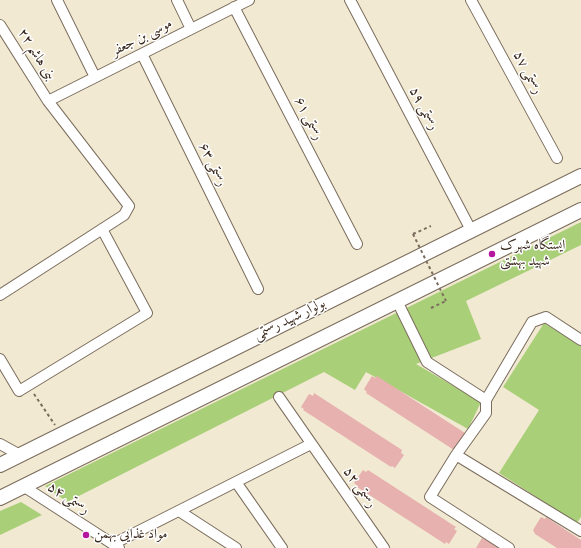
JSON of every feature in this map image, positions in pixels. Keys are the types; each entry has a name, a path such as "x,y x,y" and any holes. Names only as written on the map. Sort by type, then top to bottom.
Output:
{"main road":[{"name":"بولوار شهید رستمی","path":"0,465 581,176"},
{"path":"0,498 581,210"}],"street":[{"path":"57,0 95,77"},
{"path":"177,0 191,29"},
{"name":"موسی بن جعفر","path":"48,101 249,0"},
{"name":"رستمی ۵۹","path":"350,0 471,230"},
{"name":"رستمی ۵۷","path":"472,0 557,158"},
{"name":"رستمی ۶۱","path":"234,7 357,244"},
{"name":"بنی هاشم ۲۲","path":"0,25 48,101 129,206 124,215 102,229"},
{"name":"رستمی ۶۳","path":"142,54 258,289"},
{"path":"0,295 102,229 147,312 19,390 0,359"},
{"path":"397,301 427,362 486,400"},
{"path":"509,548 430,497 456,454 486,413 486,400 532,322 546,317 581,340"},
{"name":"رستمی ۵۲","path":"280,397 384,548"},
{"path":"0,444 20,455"},
{"path":"116,546 179,511 311,444"},
{"path":"456,454 581,531"},
{"path":"236,482 282,548"},
{"name":"رستمی ۵۴","path":"23,486 116,546"},
{"path":"179,511 236,548"}],"path":[{"path":"431,308 446,301 413,234 432,226"},
{"path":"27,385 62,434"}],"green space":[{"path":"581,222 581,245 466,301 481,339 416,364 481,402 468,429 366,372 355,390 324,372 67,502 45,486"},
{"path":"544,323 581,346 581,517 577,523 499,473 539,410 503,387"},
{"path":"21,502 42,515 0,535 0,511"}],"building":[{"path":"372,376 375,378 377,376 465,433 464,435 467,437 454,450 366,393 367,392 364,389"},
{"path":"314,393 402,450 401,453 404,455 395,468 392,466 391,467 303,410 304,409 301,407 309,394 313,396"},
{"path":"363,470 366,472 368,470 456,527 454,529 457,531 449,544 446,542 445,544 357,487 358,486 354,483"},
{"path":"541,517 545,519 546,517 581,540 581,548 557,548 535,534 533,530"},
{"path":"482,538 486,540 487,538 503,548 476,548"}],"place":[{"name":"ایستگاه شهرک شهید بهشتی","path":"492,254"},
{"name":"مواد غذایی بهمن","path":"86,535"}]}
